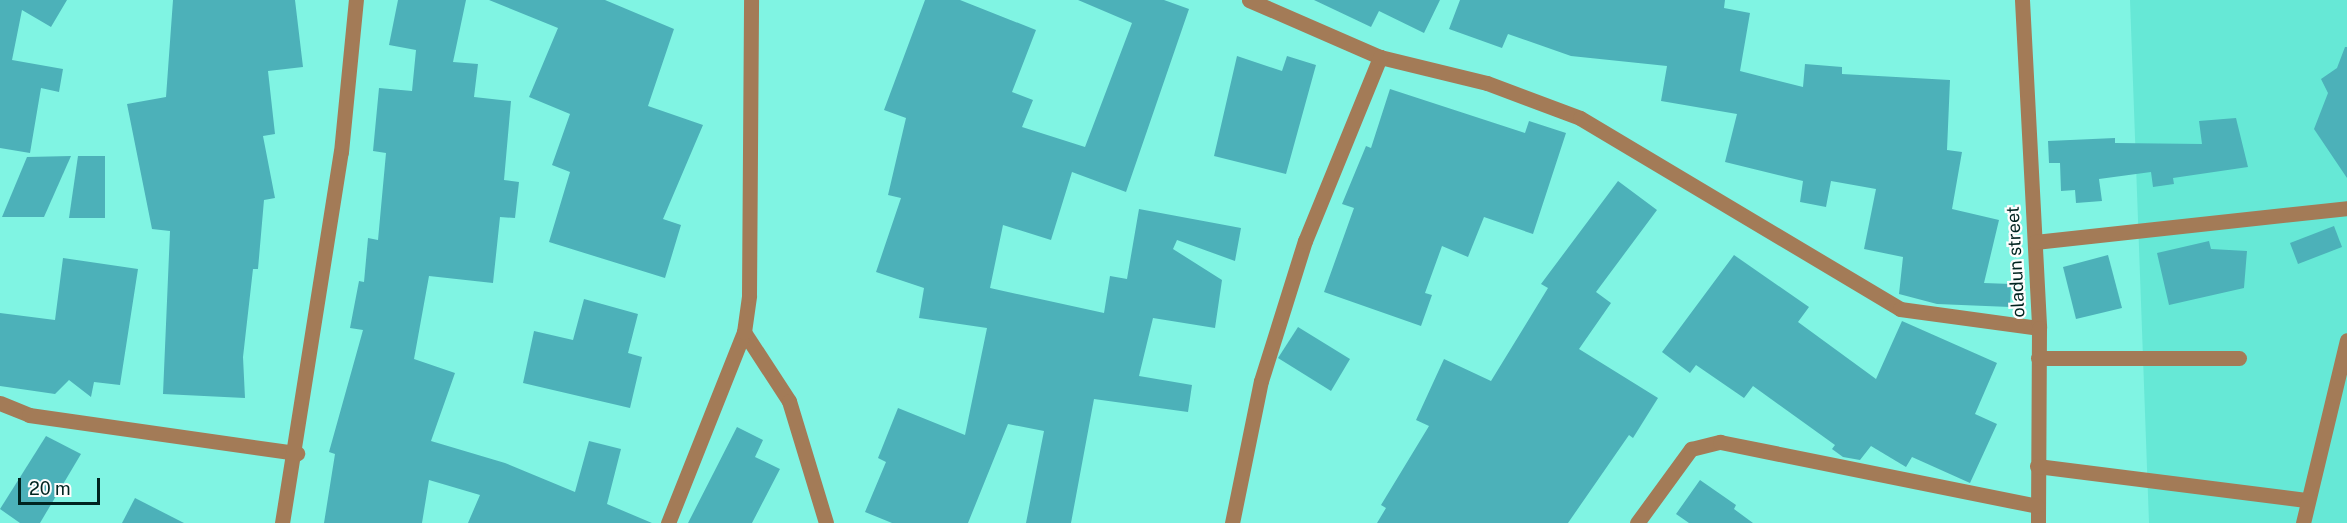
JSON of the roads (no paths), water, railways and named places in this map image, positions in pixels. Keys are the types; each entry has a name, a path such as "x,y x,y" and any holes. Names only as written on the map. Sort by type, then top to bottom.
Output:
{"street":[{"path":"282,523 297,453 341,152 356,0"},
{"path":"668,523 744,332 749,295 751,0"},
{"path":"1249,0 1380,57 1487,83 1580,117 1900,309 2039,328"},
{"name":"oladun street","path":"2022,0 2039,328 2038,523"},
{"path":"1232,523 1261,381 1305,241 1380,57"},
{"path":"2035,242 2347,208"},
{"path":"744,332 789,400 826,523"},
{"path":"2303,523 2347,340"},
{"path":"2038,358 2239,358"},
{"path":"0,403 29,415 297,453"},
{"path":"1637,523 1691,449 1720,442 2037,506"},
{"path":"2037,466 2308,500"}]}
